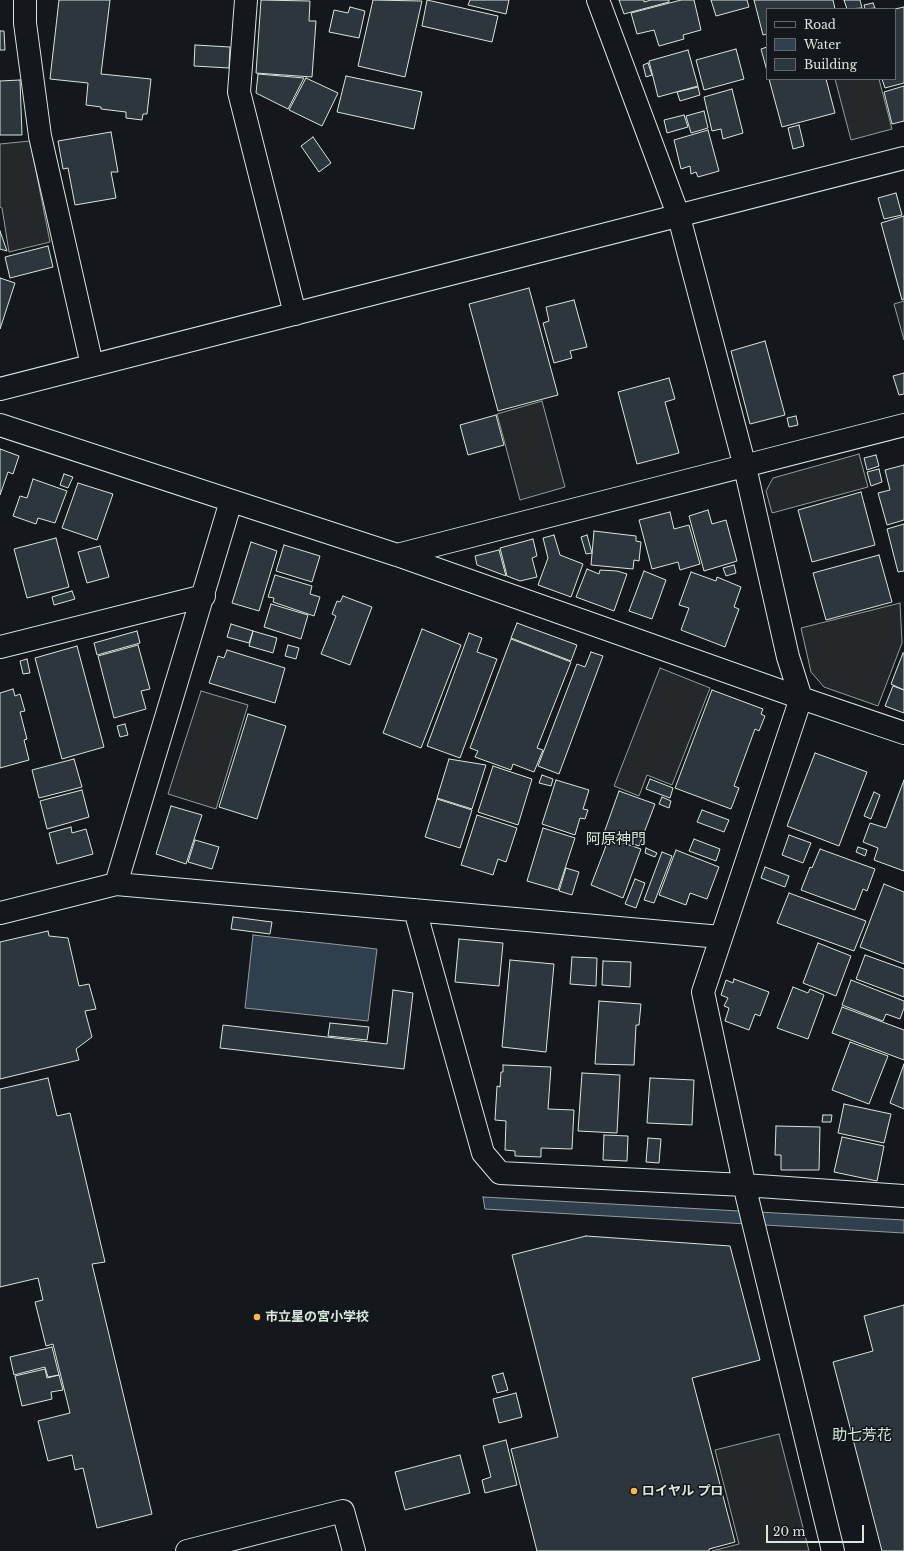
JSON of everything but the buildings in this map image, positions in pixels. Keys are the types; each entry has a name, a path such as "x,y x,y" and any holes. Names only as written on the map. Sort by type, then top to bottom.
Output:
{"street":[{"path":"25,0 25,23 40,136 92,365"},
{"path":"246,0 239,92 295,314"},
{"path":"598,0 679,217 745,467 788,657 801,698 703,992 745,1191 833,1551"},
{"path":"0,389 679,217 904,158"},
{"path":"0,425 397,555 904,733"},
{"path":"397,555 904,425"},
{"path":"116,884 232,501"},
{"path":"0,647 204,596"},
{"path":"0,913 116,884 721,937"},
{"path":"415,910 483,1153 500,1173 745,1191 904,1196"},
{"path":"187,1551 343,1511 354,1551"}],"shaded area":[{"path":"835,80 879,80 892,129 851,140"},
{"path":"30,141 50,242 9,252 2,208 0,207 0,144"},
{"path":"904,301 904,340 894,304"},
{"path":"542,401 565,487 520,500 497,414"},
{"path":"859,454 868,487 772,513 766,491 773,478"},
{"path":"900,603 902,643 878,706 824,687 811,672 801,628"},
{"path":"660,668 710,688 672,785 647,775 639,796 614,786"},
{"path":"201,691 248,705 216,809 168,794"},
{"path":"779,1434 809,1551 712,1551 739,1544 715,1450"}],"water":[{"path":"253,935 377,949 368,1021 245,1008"},
{"path":"483,1197 904,1220 904,1233 485,1209"}],"place":[{"name":"市立星の宮小学校","path":"257,1317"},
{"name":"ロイヤル プロ","path":"634,1491"}],"district":[{"name":"阿原神門","path":"616,840"},
{"name":"助七芳花","path":"862,1436"}]}
